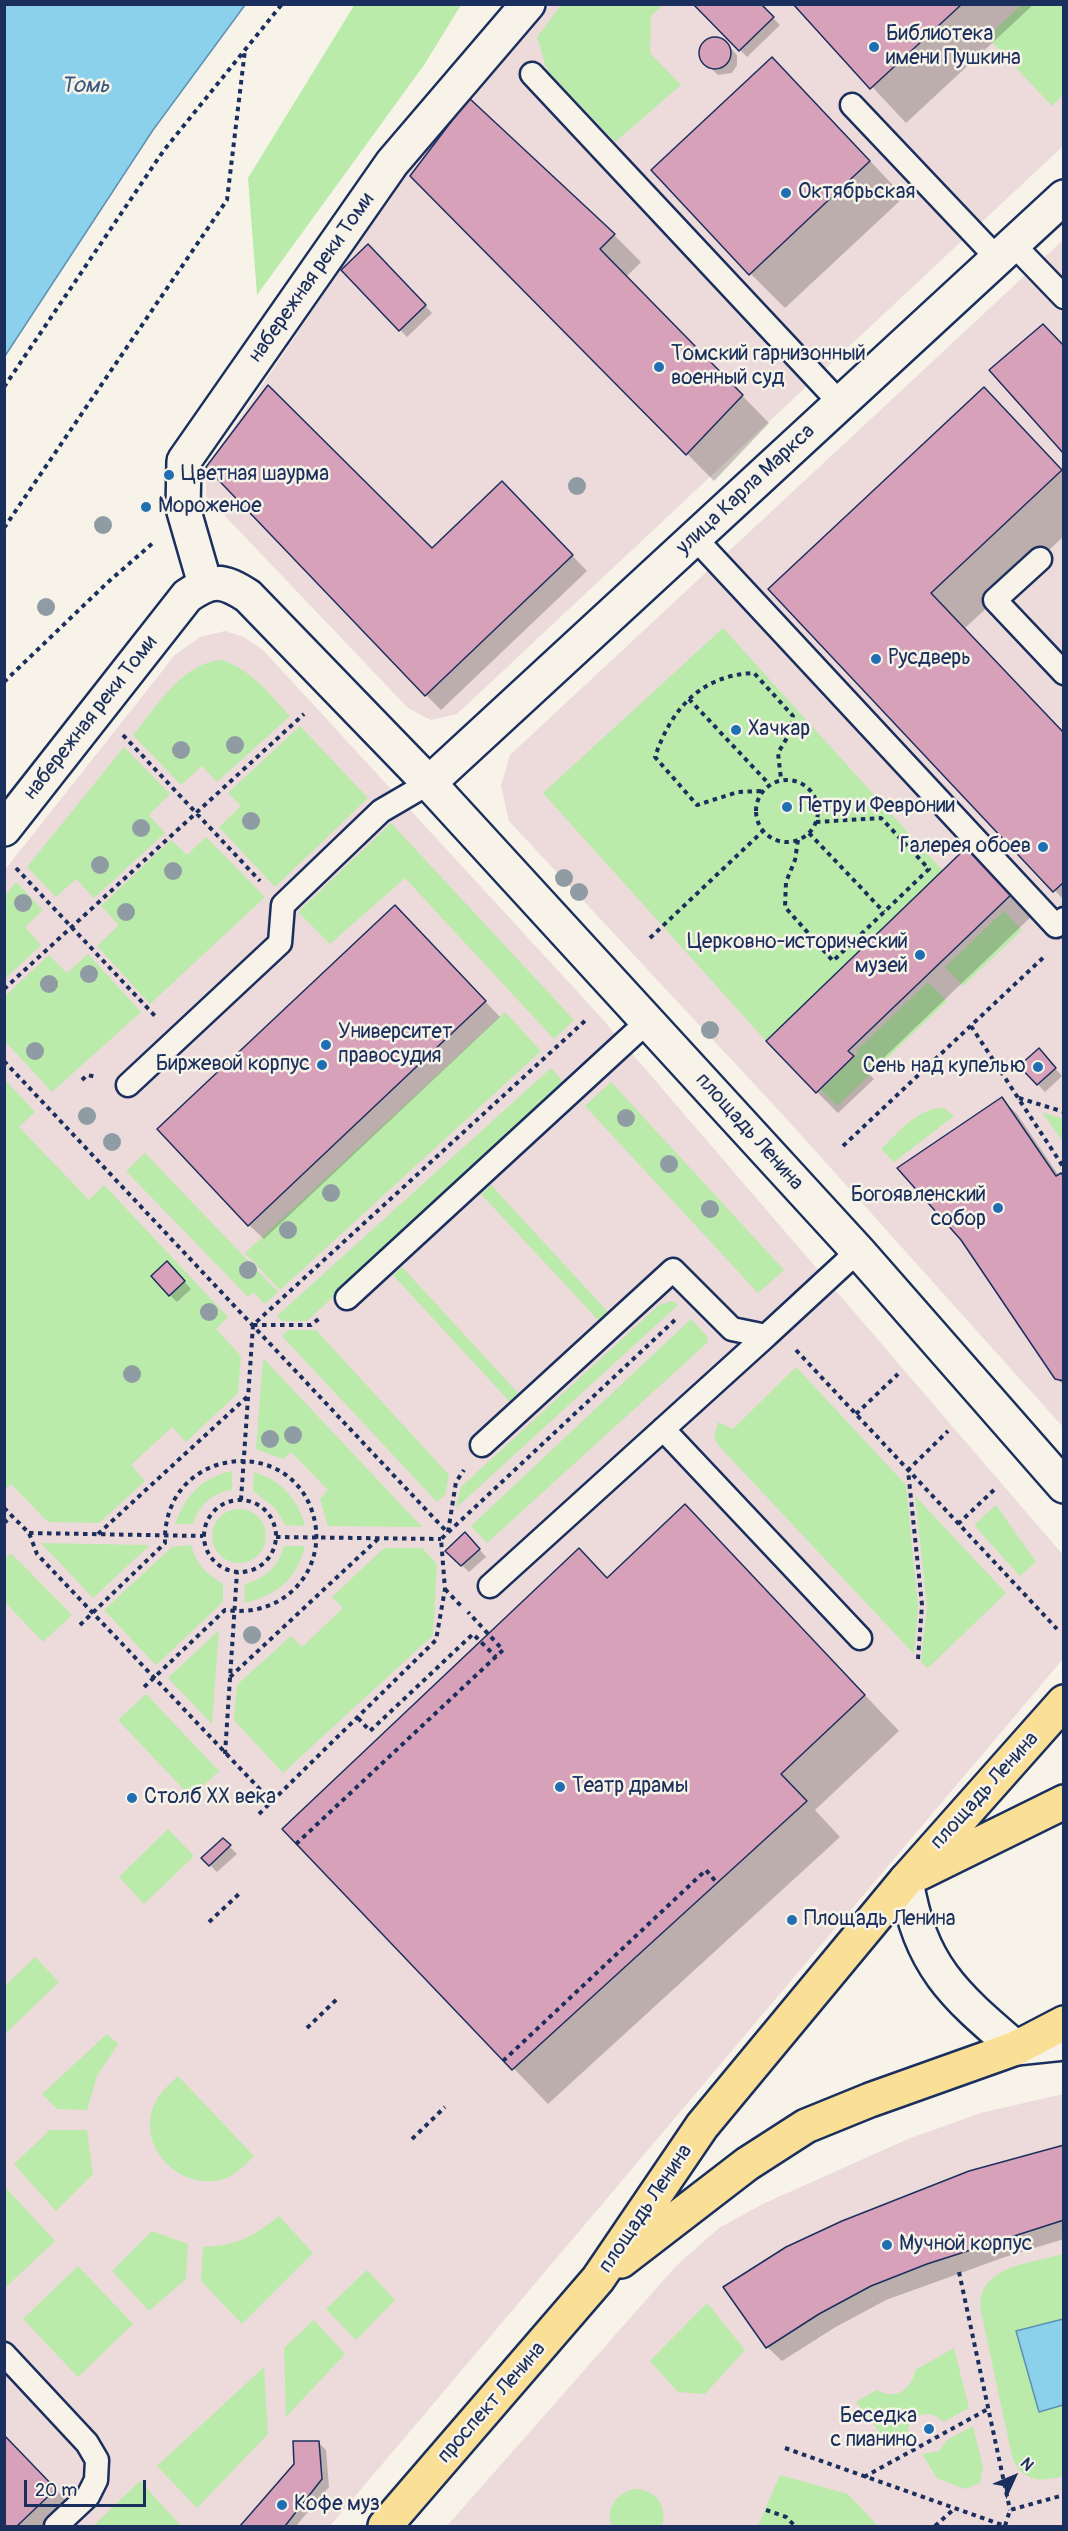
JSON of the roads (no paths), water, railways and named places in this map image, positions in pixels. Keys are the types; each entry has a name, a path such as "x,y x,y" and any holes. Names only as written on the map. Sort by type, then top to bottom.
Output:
{"main road":[{"name":"площадь Ленина","path":"598,2279 702,2126 906,1880 1064,1702"},
{"name":"площадь Ленина","path":"906,1880 1064,1802"},
{"name":"площадь Ленина","path":"598,2279 747,2164 806,2126 870,2100 1016,2048 1064,2023"},
{"name":"проспект Ленина","path":"385,2526 598,2279"}],"street":[{"name":"набережная реки Томи","path":"4,829 187,597 205,584 183,508 184,461 392,164 528,4"},
{"name":"улица Карла Маркса","path":"429,783 1064,197"},
{"path":"205,584 229,584 248,596 429,783"},
{"name":"площадь Ленина","path":"429,783 858,1251 1064,1486"},
{"path":"906,1880 911,1911 934,1967 957,1995 1016,2048"},
{"name":"площадь Ленина","path":"1016,2048 1064,2043"}],"lane":[{"path":"532,75 840,403"},
{"path":"852,105 1005,251 1064,297"},
{"path":"694,537 1060,922"},
{"path":"1040,559 995,600 1064,673"},
{"path":"128,1085 280,943 283,905 381,811 429,783"},
{"path":"347,1298 648,1021"},
{"path":"490,1586 858,1251"},
{"path":"482,1445 673,1270 698,1298 732,1329 771,1332"},
{"path":"663,1429 860,1638"},
{"path":"4,2354 87,2443 97,2460 96,2480 88,2496 56,2526"}],"water":[{"name":"Томь","path":"5,4 245,5 153,130 5,356"},
{"path":"1063,2319 1063,2405 1039,2412 1016,2331"}],"place":[{"name":"Библиотека имени Пушкина","path":"874,47"},
{"name":"Октябрьская","path":"786,193"},
{"name":"Томский гарнизонный военный суд","path":"659,367"},
{"name":"Цветная шаурма","path":"169,475"},
{"name":"Мороженое","path":"146,507"},
{"name":"Русдверь","path":"876,659"},
{"name":"Хачкар","path":"736,730"},
{"name":"Петру и Февронии","path":"787,807"},
{"name":"Галерея обоев","path":"1043,847"},
{"name":"Церковно-исторический музей","path":"920,955"},
{"name":"Университет правосудия","path":"326,1045"},
{"name":"Биржевой корпус","path":"322,1065"},
{"name":"Сень над купелью","path":"1038,1067"},
{"name":"Богоявленский собор","path":"998,1208"},
{"name":"Театр драмы","path":"560,1787"},
{"name":"Столб XX века","path":"132,1798"},
{"name":"Площадь Ленина","path":"792,1920"},
{"name":"Мучной корпус","path":"887,2245"},
{"name":"Беседка с пианино","path":"929,2429"},
{"name":"Кофе муз","path":"282,2505"}]}
